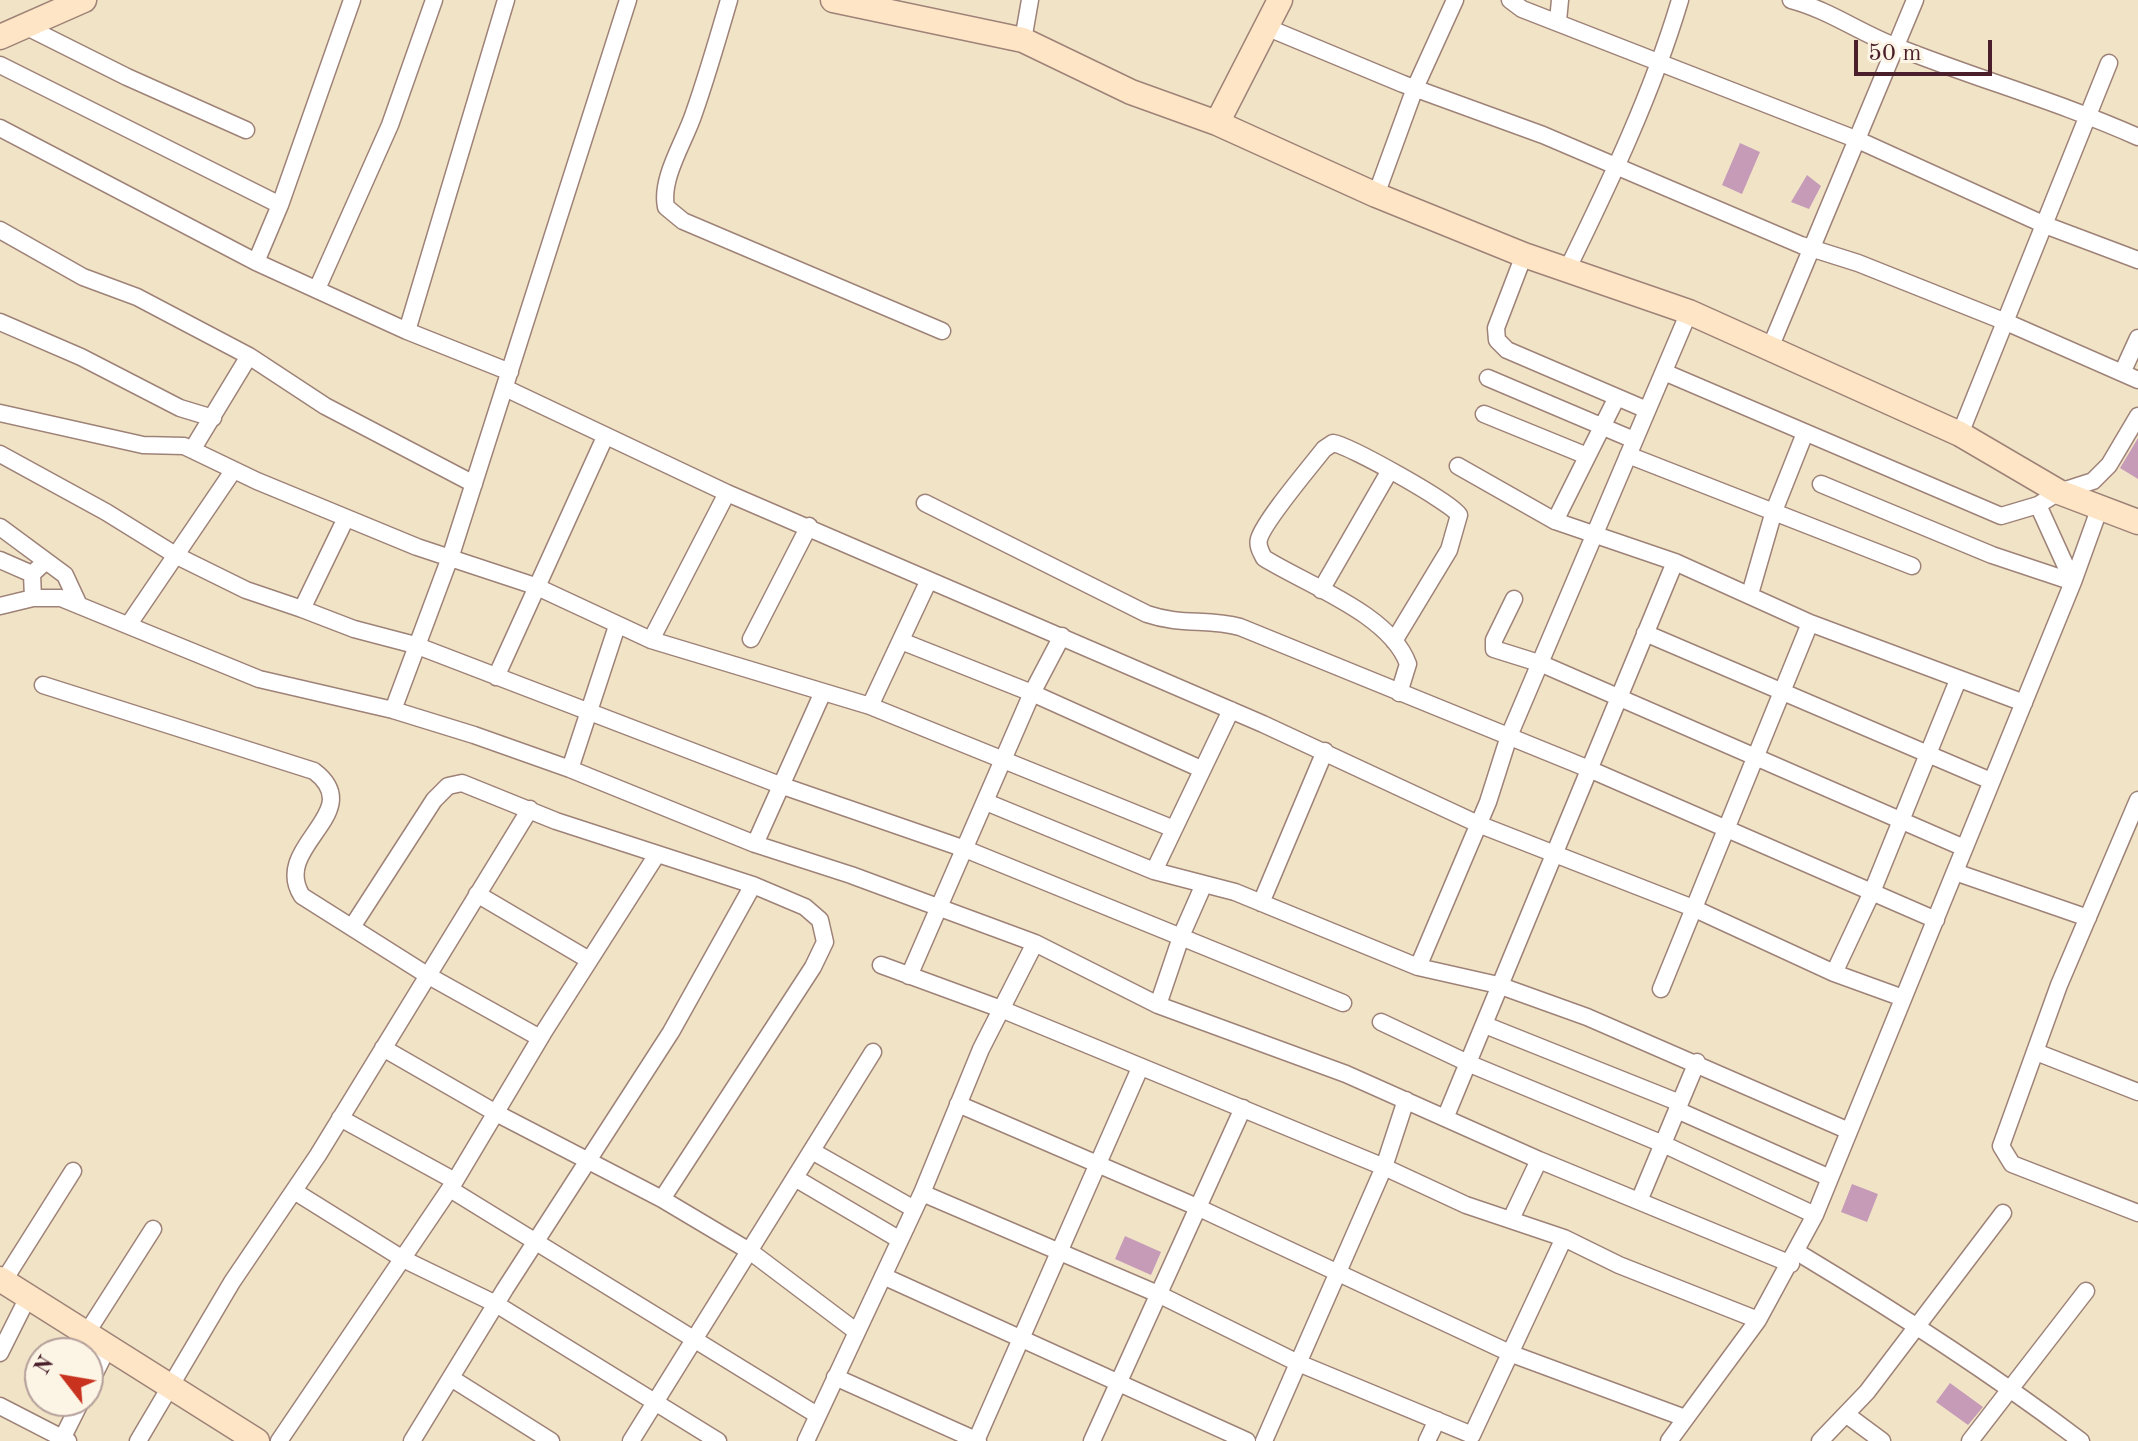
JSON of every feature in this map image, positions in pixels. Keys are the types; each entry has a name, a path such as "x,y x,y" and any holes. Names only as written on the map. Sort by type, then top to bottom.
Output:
{"main road":[{"path":"0,37 84,0"},
{"path":"833,0 1023,40 1131,92 1217,123 1376,195 1524,255 1689,312 1960,434 2059,492 2138,522"},
{"path":"1217,123 1280,0"},
{"path":"2,1280 169,1386 225,1432 257,1441"}],"street":[{"path":"256,262 280,205 352,0"},
{"path":"317,289 390,125 434,0"},
{"path":"407,331 506,0"},
{"path":"393,710 449,560 628,0"},
{"path":"729,0 694,114 666,188 666,207 683,221 942,331"},
{"path":"1023,40 1030,0"},
{"path":"1376,195 1415,88 1455,0"},
{"path":"1510,0 1522,9 1662,60 1858,140 2045,225 2138,260"},
{"path":"1558,21 1560,0"},
{"path":"1567,270 1617,166 1662,60 1680,0"},
{"path":"1791,0 1832,13 1895,46 2087,114 2138,137"},
{"path":"1770,348 1915,0"},
{"path":"25,26 127,77 246,130"},
{"path":"1266,27 1617,166 1810,248 2006,322 2130,376 2138,338"},
{"path":"1960,434 2109,63"},
{"path":"0,65 280,205"},
{"path":"0,128 256,262 508,380 605,437 727,493 1325,751 1478,824 1693,908 1834,973 1903,998"},
{"path":"0,230 83,277 137,297 249,356 325,406 474,484"},
{"path":"1524,255 1496,328 1497,340 1507,350 1647,410"},
{"path":"1418,967 1478,824 1509,736 1689,312"},
{"path":"0,322 81,357 180,408 213,418"},
{"path":"192,450 249,356"},
{"path":"1664,372 1987,513 2001,516 2038,505 2059,492 2093,481 2122,445 2138,416"},
{"path":"1488,378 1603,425 1631,448 1774,511 1912,566"},
{"path":"1555,521 1616,399"},
{"path":"0,413 90,435 192,450 233,471 449,560 535,586 651,640 870,706 1174,829"},
{"path":"1484,414 1587,456"},
{"path":"1750,594 1774,511 1805,433"},
{"path":"496,677 605,437"},
{"path":"1394,641 1449,550 1459,515 1448,504 1333,443 1324,449 1259,539 1264,558 1364,613 1394,641 1408,664 1399,693"},
{"path":"0,454 106,512 177,556 246,590 354,629 415,645 780,785 965,849 1182,934 1343,1003"},
{"path":"1458,466 1555,521 1675,562 1810,623 2024,703"},
{"path":"129,624 233,471"},
{"path":"1321,590 1389,472"},
{"path":"1821,484 1992,555 2073,582"},
{"path":"651,640 727,493"},
{"path":"925,503 1147,614 1171,622 1227,623 1240,627 1589,769 1936,920"},
{"path":"2038,505 2073,582"},
{"path":"1669,1441 1758,1320 1815,1215 1936,920 1962,847 2073,582 2100,507"},
{"path":"302,609 346,518"},
{"path":"751,639 809,526"},
{"path":"0,527 65,575 78,603"},
{"path":"0,560 32,574"},
{"path":"33,598 32,574 46,561"},
{"path":"1446,1116 1675,562"},
{"path":"870,706 928,582"},
{"path":"0,606 48,596 78,603 259,679 393,710 570,769 755,844 1035,943 1158,1005 1446,1116 1539,1160 1639,1201 1794,1258 1918,1325 2081,1441"},
{"path":"1514,599 1494,640 1494,649 1542,664 1962,847"},
{"path":"1661,989 1810,623"},
{"path":"570,769 617,626"},
{"path":"1645,633 1991,781"},
{"path":"909,976 1032,693 1062,636"},
{"path":"901,641 1032,693 1201,769"},
{"path":"1834,973 1872,892 1958,680"},
{"path":"43,685 297,764 328,781 332,798 325,818 293,867 294,883 302,896 427,975 540,1038"},
{"path":"755,844 823,692"},
{"path":"1154,871 1231,710"},
{"path":"1261,903 1325,751"},
{"path":"352,927 434,800 448,786 462,783 656,856 753,885 805,907 820,920 825,942 813,967 662,1199"},
{"path":"2138,800 2088,918 2001,1146 2005,1156 2027,1171 2138,1213"},
{"path":"986,802 1154,871 1261,903 1418,967 1498,985 1697,1062 1849,1131"},
{"path":"138,1441 169,1386 340,1118 530,809"},
{"path":"279,1441 453,1185 540,1038 656,856"},
{"path":"1955,872 2088,918"},
{"path":"1158,1005 1182,934 1204,884"},
{"path":"412,1441 671,1032 753,885"},
{"path":"477,894 589,960"},
{"path":"806,1441 922,1193 1001,1009 1035,943"},
{"path":"881,965 1001,1009 1384,1167 1466,1205 1564,1238 1619,1265 1758,1320"},
{"path":"1381,1022 1470,1064 1663,1144 1815,1215"},
{"path":"1485,1025 1678,1106 1830,1178"},
{"path":"383,1048 496,1113 662,1199 751,1252 857,1332"},
{"path":"631,1441 698,1339 873,1052"},
{"path":"2036,1052 2138,1092"},
{"path":"1639,1201 1697,1062"},
{"path":"835,1377 977,1441 1140,1068"},
{"path":"1264,1441 1384,1167 1406,1100"},
{"path":"958,1104 1197,1207 1512,1354 1685,1418"},
{"path":"1092,1441 1243,1108"},
{"path":"340,1118 453,1185 817,1415"},
{"path":"812,1151 914,1209"},
{"path":"1511,1219 1539,1160"},
{"path":"2,1280 73,1171"},
{"path":"795,1178 900,1240"},
{"path":"294,1191 403,1259 496,1304 718,1441"},
{"path":"922,1193 1158,1294 1296,1362 1478,1438 1564,1238"},
{"path":"1820,1441 1847,1415 2003,1213"},
{"path":"86,1334 153,1229"},
{"path":"883,1276 1247,1441"},
{"path":"1970,1441 2086,1291"},
{"path":"0,1353 28,1297"},
{"path":"104,1355 108,1347"},
{"path":"451,1378 551,1441"},
{"path":"0,1406 64,1440 74,1417"},
{"path":"1847,1415 1882,1441"},
{"path":"1427,1441 1437,1420"}],"building":[{"path":"1740,143 1760,152 1742,194 1722,185"},
{"path":"1807,175 1821,186 1809,209 1791,202"},
{"path":"2138,438 2138,479 2120,468"},
{"path":"1852,1184 1878,1194 1867,1222 1841,1212"},
{"path":"1125,1236 1161,1252 1151,1275 1115,1259"},
{"path":"1950,1383 1983,1407 1968,1425 1936,1402"}]}
